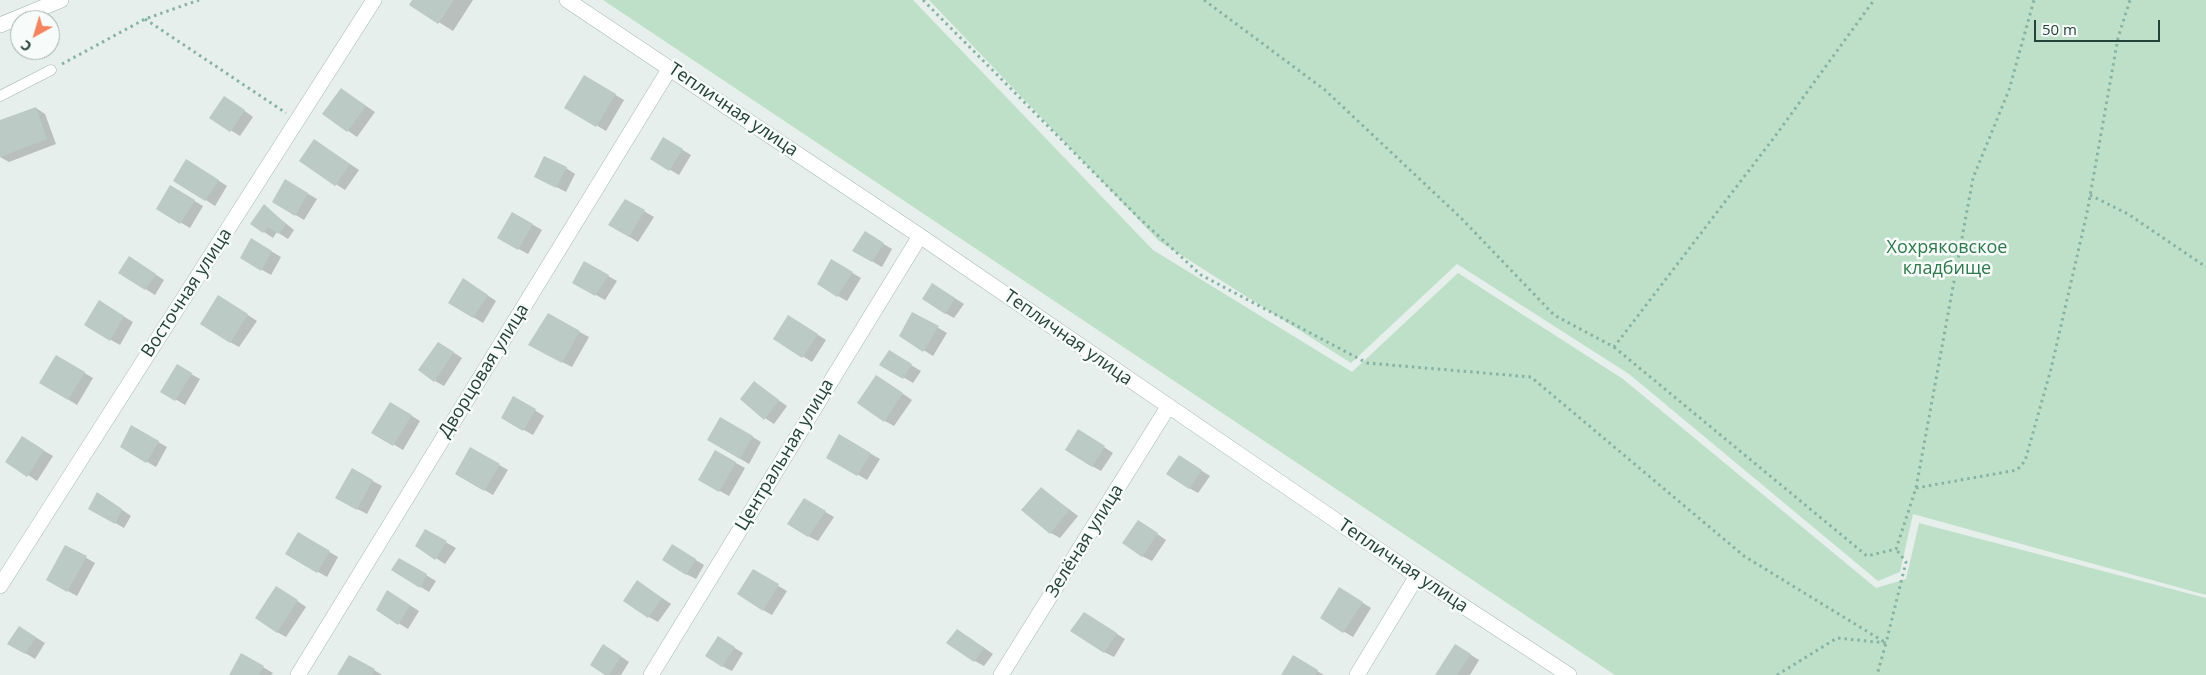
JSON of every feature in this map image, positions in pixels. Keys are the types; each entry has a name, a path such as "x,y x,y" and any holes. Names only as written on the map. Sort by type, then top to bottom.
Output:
{"street":[{"name":"Восточная улица","path":"0,586 374,0"},
{"name":"Тепличная улица","path":"567,0 920,236 1417,576 1569,675"},
{"path":"0,25 54,1"},
{"name":"Дворцовая улица","path":"298,675 670,68"},
{"name":"Центральная улица","path":"651,675 920,236"},
{"name":"Зелёная улица","path":"1001,675 1168,407"},
{"path":"1357,675 1417,576"}],"lane":[{"path":"0,96 51,70"}],"path":[{"path":"51,70 145,19 199,0"},
{"path":"923,0 1139,218 1201,275 1367,363 1531,377 1744,556 1886,643"},
{"path":"1204,0 1325,90 1460,218 1554,315 1614,347 1867,556 1896,549"},
{"path":"1614,347 1773,139 1874,0"},
{"path":"1896,549 1916,488 1973,178 2009,90 2034,0"},
{"path":"1916,488 2017,470 2025,461 2051,369 2090,195 2118,38 2130,0"},
{"path":"145,19 297,120"},
{"path":"2090,195 2128,214 2206,267"},
{"path":"1877,675 1906,562 1896,549"},
{"path":"1777,675 1838,638 1886,643"}],"green space":[{"path":"603,0 913,0 1153,250 1352,372 1458,273 1623,379 1876,588 1906,579 1919,523 2206,598 2206,675 1615,675"},
{"name":"Хохряковское кладбище","path":"929,0 2206,0 2206,595 1913,514 1900,572 1878,581 1629,374 1457,264 1351,363 1159,241"}],"building":[{"path":"412,0 454,0 438,24 409,5"},
{"path":"584,75 616,94 596,127 564,108"},
{"path":"341,88 366,106 347,132 322,114"},
{"path":"224,96 245,110 230,132 209,118"},
{"path":"36,107 47,139 0,157 0,120"},
{"path":"663,137 683,149 669,171 650,159"},
{"path":"314,139 350,164 335,186 299,161"},
{"path":"544,156 567,167 556,188 534,177"},
{"path":"186,159 219,180 205,201 173,181"},
{"path":"285,179 308,193 295,216 272,202"},
{"path":"170,185 195,200 180,224 156,209"},
{"path":"625,199 645,210 629,237 608,225"},
{"path":"264,204 286,224 279,234 268,227 263,233 250,224"},
{"path":"512,212 533,224 518,250 497,238"},
{"path":"865,231 884,243 872,262 852,251"},
{"path":"251,238 272,251 261,271 240,258"},
{"path":"129,256 156,274 145,290 118,273"},
{"path":"831,259 853,272 837,297 817,284"},
{"path":"584,261 609,275 595,296 572,283"},
{"path":"463,278 488,295 473,318 448,303"},
{"path":"932,283 955,298 945,314 922,299"},
{"path":"218,295 248,314 230,343 200,324"},
{"path":"99,300 124,316 110,341 84,325"},
{"path":"912,312 939,326 923,352 899,336"},
{"path":"548,313 580,331 562,363 528,345"},
{"path":"788,315 818,334 802,358 773,339"},
{"path":"438,342 454,352 434,382 418,370"},
{"path":"889,350 912,364 903,379 879,365"},
{"path":"56,355 85,372 68,400 39,383"},
{"path":"177,364 192,373 175,401 160,392"},
{"path":"876,375 903,393 884,422 857,403"},
{"path":"754,381 779,400 764,420 740,399"},
{"path":"513,396 536,409 523,431 501,418"},
{"path":"390,402 412,415 393,446 371,433"},
{"path":"720,417 753,436 740,459 707,440"},
{"path":"131,425 159,441 146,463 120,447"},
{"path":"1078,429 1105,446 1092,467 1065,450"},
{"path":"839,434 871,453 857,476 826,458"},
{"path":"22,436 44,450 27,477 5,462"},
{"path":"470,447 500,464 484,491 455,474"},
{"path":"715,450 736,462 719,492 698,480"},
{"path":"1179,455 1202,470 1189,489 1166,474"},
{"path":"352,468 373,480 357,510 335,498"},
{"path":"1041,487 1069,510 1050,534 1021,510"},
{"path":"97,492 122,509 115,524 88,509"},
{"path":"804,498 826,511 808,537 787,524"},
{"path":"1138,520 1158,533 1142,557 1122,543"},
{"path":"425,529 447,541 435,560 415,546"},
{"path":"298,532 330,551 317,573 285,554"},
{"path":"672,544 696,559 686,575 662,560"},
{"path":"65,545 87,556 67,592 46,580"},
{"path":"399,558 427,574 420,588 391,570"},
{"path":"753,569 779,584 763,611 737,594"},
{"path":"637,580 662,598 648,618 623,601"},
{"path":"276,586 298,600 277,633 255,618"},
{"path":"1339,587 1363,602 1343,633 1320,618"},
{"path":"387,590 410,605 398,625 376,610"},
{"path":"1084,612 1117,633 1104,653 1070,631"},
{"path":"19,626 36,637 25,654 7,644"},
{"path":"957,629 984,648 974,662 946,643"},
{"path":"718,636 735,647 722,667 705,656"},
{"path":"603,644 621,656 609,675 605,675 590,665"},
{"path":"1455,644 1471,654 1457,675 1435,675"},
{"path":"241,653 264,666 259,675 229,675"},
{"path":"349,655 375,669 371,675 337,675"},
{"path":"1293,655 1318,670 1315,675 1281,675"}]}
